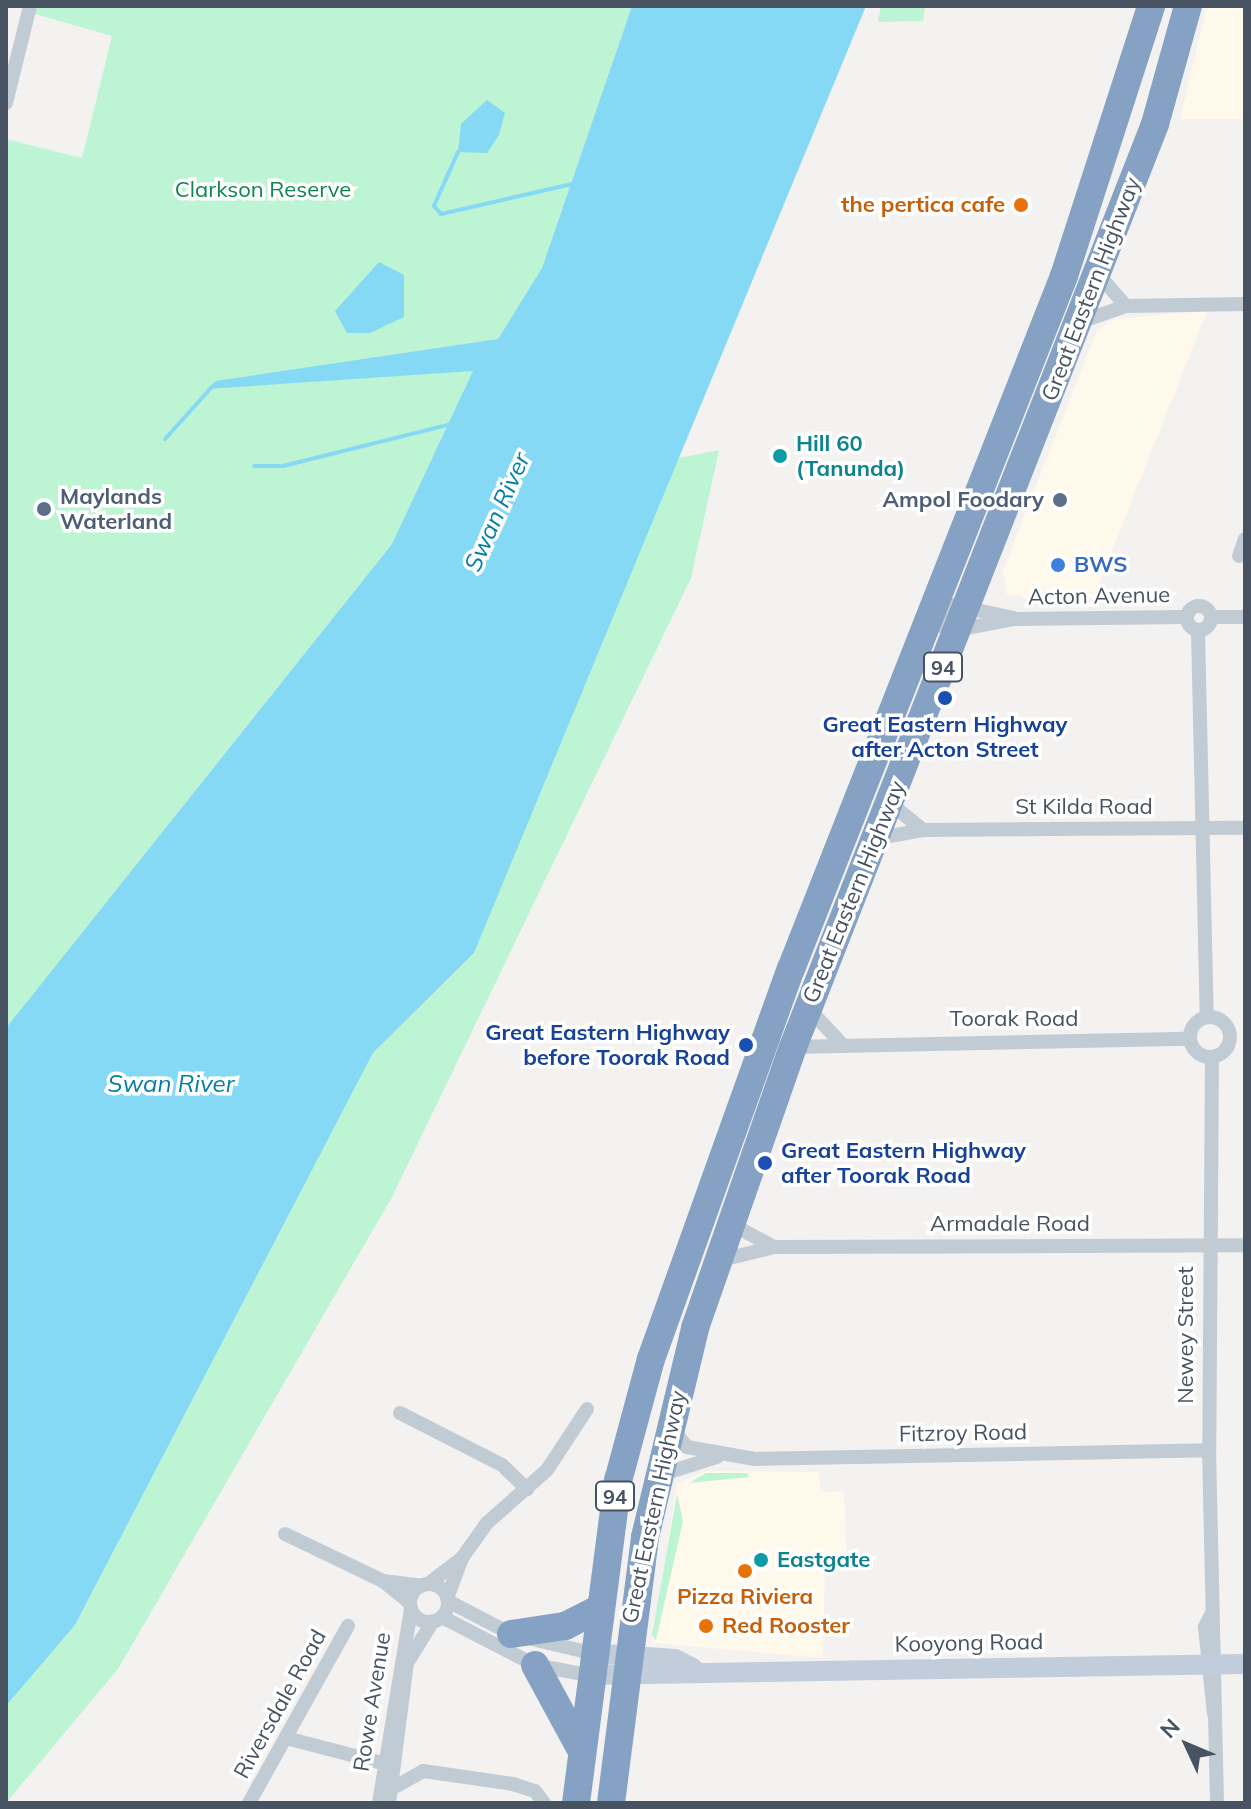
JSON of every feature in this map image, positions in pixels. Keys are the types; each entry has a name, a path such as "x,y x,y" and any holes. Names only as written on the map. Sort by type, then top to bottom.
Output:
{"highway":[{"name":"Great Eastern Highway","path":"576,1803 596,1610 618,1481 651,1359 791,969 1064,276 1151,6"},
{"name":"Great Eastern Highway","path":"611,1803 624,1667 656,1476 668,1424 717,1261 808,1008 1155,124 1188,6"},
{"path":"511,1634 565,1626 596,1610"},
{"path":"535,1665 580,1747"}],"street":[{"path":"6,103 30,6"},
{"path":"1097,273 1126,306"},
{"path":"1078,323 1126,306 1245,304"},
{"path":"1239,556 1245,539"},
{"name":"Acton Avenue","path":"910,666 928,651 948,610 962,617 1013,619 1186,617 1197,606 1212,617"},
{"name":"Acton Avenue","path":"962,617 1013,619"},
{"path":"1186,617 1198,631 1208,828 1207,1017 1189,1039 1212,1057 1237,1036 1207,1017"},
{"path":"1198,631 1212,617 1245,617"},
{"path":"890,803 923,830"},
{"name":"St Kilda Road","path":"874,840 923,830 1245,828"},
{"path":"808,1008 840,1042"},
{"name":"Toorak Road","path":"793,1047 840,1042 1189,1039"},
{"name":"Newey Street","path":"1212,1057 1208,1245 1209,1450 1217,1803"},
{"name":"Armadale Road","path":"731,1224 774,1247"},
{"name":"Armadale Road","path":"717,1261 774,1247 1245,1245"},
{"path":"411,1606 425,1585 462,1558 527,1489 587,1409"},
{"path":"400,1413 502,1465 527,1489"},
{"name":"Fitzroy Road","path":"668,1424 687,1447 718,1456 1209,1450"},
{"name":"Fitzroy Road","path":"656,1476 718,1456"},
{"path":"285,1534 383,1581 411,1606 535,1665 589,1664"},
{"name":"Rowe Avenue","path":"379,1803 407,1663 437,1619 462,1558"},
{"path":"383,1581 425,1585 511,1634 589,1664"},
{"name":"Rowe Avenue","path":"390,1796 389,1764 411,1606"},
{"name":"Riversdale Road","path":"249,1803 290,1739 348,1626"},
{"name":"Kooyong Road","path":"589,1664 624,1667 675,1659 693,1668 1245,1664"},
{"path":"290,1739 389,1764"},
{"path":"390,1796 423,1771 513,1784 535,1791 544,1803"}],"shaded area":[{"path":"1207,6 1245,6 1245,119 1180,119"},
{"path":"1207,311 1094,597 1007,595 1003,570 1097,330 1113,319"},
{"path":"707,1471 819,1472 821,1492 844,1491 847,1564 825,1565 823,1658 652,1643 677,1484"}],"green space":[{"name":"Clarkson Reserve","path":"30,6 632,6 542,268 498,339 208,388 474,370 392,544 6,1028 6,139 82,158 112,36 28,12"},
{"path":"881,6 925,6 923,21 878,22"},
{"path":"719,450 691,578 392,1197 118,1669 6,1803 6,1706 75,1625 373,1053 474,953 674,459"},
{"path":"706,1473 747,1473 749,1477 689,1483"},
{"path":"677,1494 683,1521 656,1640 652,1635"}],"water":[{"name":"Swan River","path":"632,6 866,6 474,953 373,1053 75,1625 6,1706 6,1028 392,544 473,371 207,389 216,381 498,339 542,268"},
{"path":"487,100 505,113 499,135 487,153 458,152 461,124"},
{"path":"379,262 404,275 404,317 370,333 347,333 335,311"}],"waterway":[{"path":"458,152 434,206 441,214 576,183"},
{"path":"165,439 211,388"},
{"path":"254,466 283,466 448,425"}],"place":[{"name":"the pertica cafe","path":"1021,205"},
{"name":"Hill 60 (Tanunda)","path":"780,456"},
{"name":"Ampol Foodary","path":"1060,500"},
{"name":"Maylands Waterland","path":"44,509"},
{"name":"BWS","path":"1058,565"},
{"name":"Great Eastern Highway after Acton Street","path":"945,698"},
{"name":"Great Eastern Highway before Toorak Road","path":"746,1045"},
{"name":"Great Eastern Highway after Toorak Road","path":"765,1163"},
{"name":"Eastgate","path":"761,1560"},
{"name":"Pizza Riviera","path":"745,1571"},
{"name":"Red Rooster","path":"706,1626"}]}
